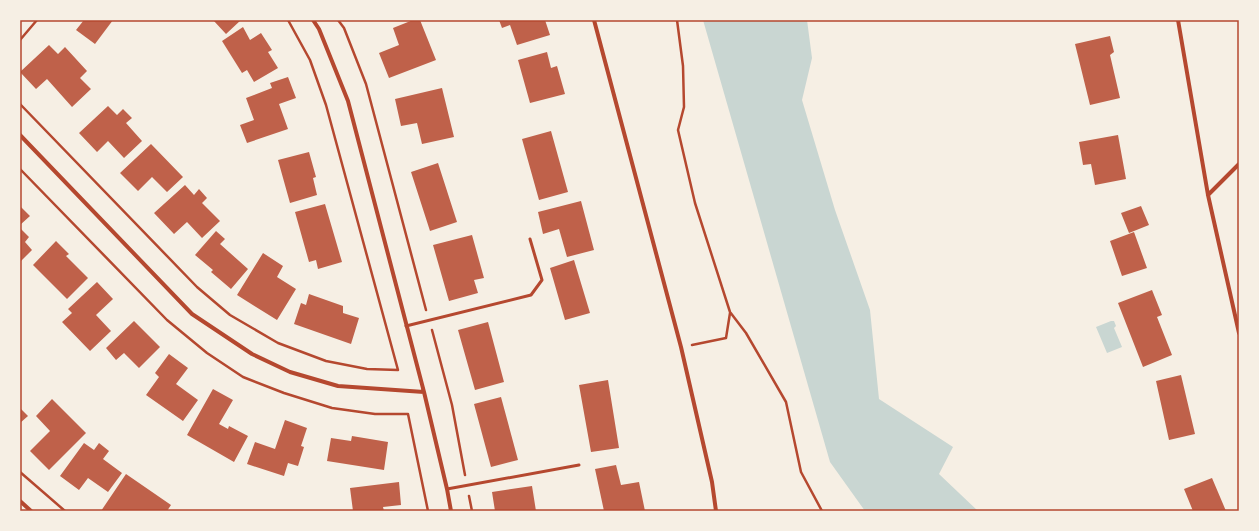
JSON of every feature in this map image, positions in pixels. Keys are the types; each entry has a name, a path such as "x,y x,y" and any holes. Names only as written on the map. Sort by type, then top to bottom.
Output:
{"street":[{"path":"313,20 319,29 348,101 424,392 451,511"},
{"path":"594,20 681,347 712,482 716,511"},
{"path":"1178,20 1208,195 1239,333"},
{"path":"20,134 192,314 252,354 290,372 338,386 424,392"},
{"path":"1208,195 1239,164"},
{"path":"20,501 31,511"}],"lane":[{"path":"406,326 531,295 542,280 530,239"},
{"path":"447,489 579,465"}],"path":[{"path":"20,40 37,20"},
{"path":"20,104 197,288 230,315 278,343 326,361 367,369 398,370 326,105 310,60 288,20"},
{"path":"338,20 344,28 366,84 452,405 472,511"},
{"path":"678,20 683,66 684,106 678,130 694,203 730,312 746,333 786,402 801,472 822,511"},
{"path":"681,347 726,338 730,312"},
{"path":"20,472 65,511"}],"shaded area":[{"path":"703,20 807,20 812,58 802,100 835,210 870,310 879,399 953,447 939,474 978,511 865,511 830,462"},
{"path":"1114,321 1116,326 1114,328 1122,347 1107,353 1096,327"}],"building":[{"path":"84,20 113,20 95,44 76,30"},
{"path":"213,20 241,20 226,34"},
{"path":"413,20 420,20 436,60 389,78 379,53 399,45 393,28"},
{"path":"499,20 545,20 550,35 517,45 510,25 502,28"},
{"path":"243,27 250,40 261,33 272,50 268,52 278,68 254,82 247,70 242,73 222,41"},
{"path":"1110,36 1114,52 1110,55 1120,98 1090,105 1075,44"},
{"path":"49,45 58,54 65,47 87,71 80,78 91,89 72,107 47,79 36,89 20,72"},
{"path":"547,52 551,68 557,66 565,94 530,103 518,60"},
{"path":"288,77 296,98 279,104 288,129 247,143 240,125 254,120 246,98 272,88 270,83"},
{"path":"442,88 454,137 422,144 417,123 401,126 395,99"},
{"path":"108,106 117,115 123,109 132,118 126,123 142,141 124,158 108,141 97,152 79,133"},
{"path":"551,131 568,192 539,200 522,139"},
{"path":"1118,135 1126,179 1095,185 1091,164 1083,165 1079,142"},
{"path":"151,144 183,177 167,192 152,177 138,191 120,173"},
{"path":"309,152 316,177 313,178 317,195 290,203 278,160"},
{"path":"438,163 457,222 430,231 411,172"},
{"path":"185,185 194,195 199,189 207,198 202,203 220,221 202,238 187,222 174,234 154,213"},
{"path":"581,201 594,250 567,257 559,229 543,234 538,212"},
{"path":"325,204 342,262 318,269 316,260 309,262 295,212"},
{"path":"20,206 30,216 20,225"},
{"path":"1141,206 1149,225 1129,233 1121,213"},
{"path":"20,228 29,237 25,242 32,250 20,262"},
{"path":"216,231 225,239 220,244 248,269 231,289 211,272 213,270 195,255"},
{"path":"1134,232 1147,268 1122,276 1110,241"},
{"path":"472,235 484,278 474,280 478,293 449,301 433,245"},
{"path":"56,241 69,254 66,256 88,278 67,299 33,265"},
{"path":"263,253 283,266 277,277 296,289 277,320 237,295"},
{"path":"574,260 590,313 565,320 550,268"},
{"path":"97,282 113,299 96,315 111,331 90,351 62,322 72,313 68,309"},
{"path":"1152,290 1162,315 1157,317 1172,355 1143,367 1118,303"},
{"path":"309,294 343,306 343,313 359,318 351,344 294,324 301,303 306,305"},
{"path":"134,321 160,347 139,368 124,353 116,360 106,348"},
{"path":"488,322 504,382 475,390 458,330"},
{"path":"169,354 188,368 176,384 198,400 183,421 146,395 159,377 155,373"},
{"path":"1181,375 1195,434 1169,440 1156,381"},
{"path":"608,380 619,448 591,452 579,385"},
{"path":"213,389 233,400 219,424 228,429 229,426 248,436 234,462 187,435"},
{"path":"501,397 518,460 491,467 474,404"},
{"path":"52,399 86,433 49,470 30,451 50,431 36,416"},
{"path":"20,408 28,416 20,423"},
{"path":"285,420 307,428 301,446 304,447 298,466 288,463 284,476 247,464 255,442 275,449"},
{"path":"352,436 388,442 384,470 327,461 331,438 351,441"},
{"path":"84,443 94,450 99,443 109,451 103,459 122,473 108,492 88,478 79,490 60,476"},
{"path":"616,465 621,485 639,482 645,511 604,511 595,469"},
{"path":"126,474 171,505 167,511 101,511"},
{"path":"1212,478 1226,511 1193,511 1184,489"},
{"path":"399,482 401,505 383,507 384,511 353,511 350,488"},
{"path":"532,486 536,511 495,511 492,492"}]}
